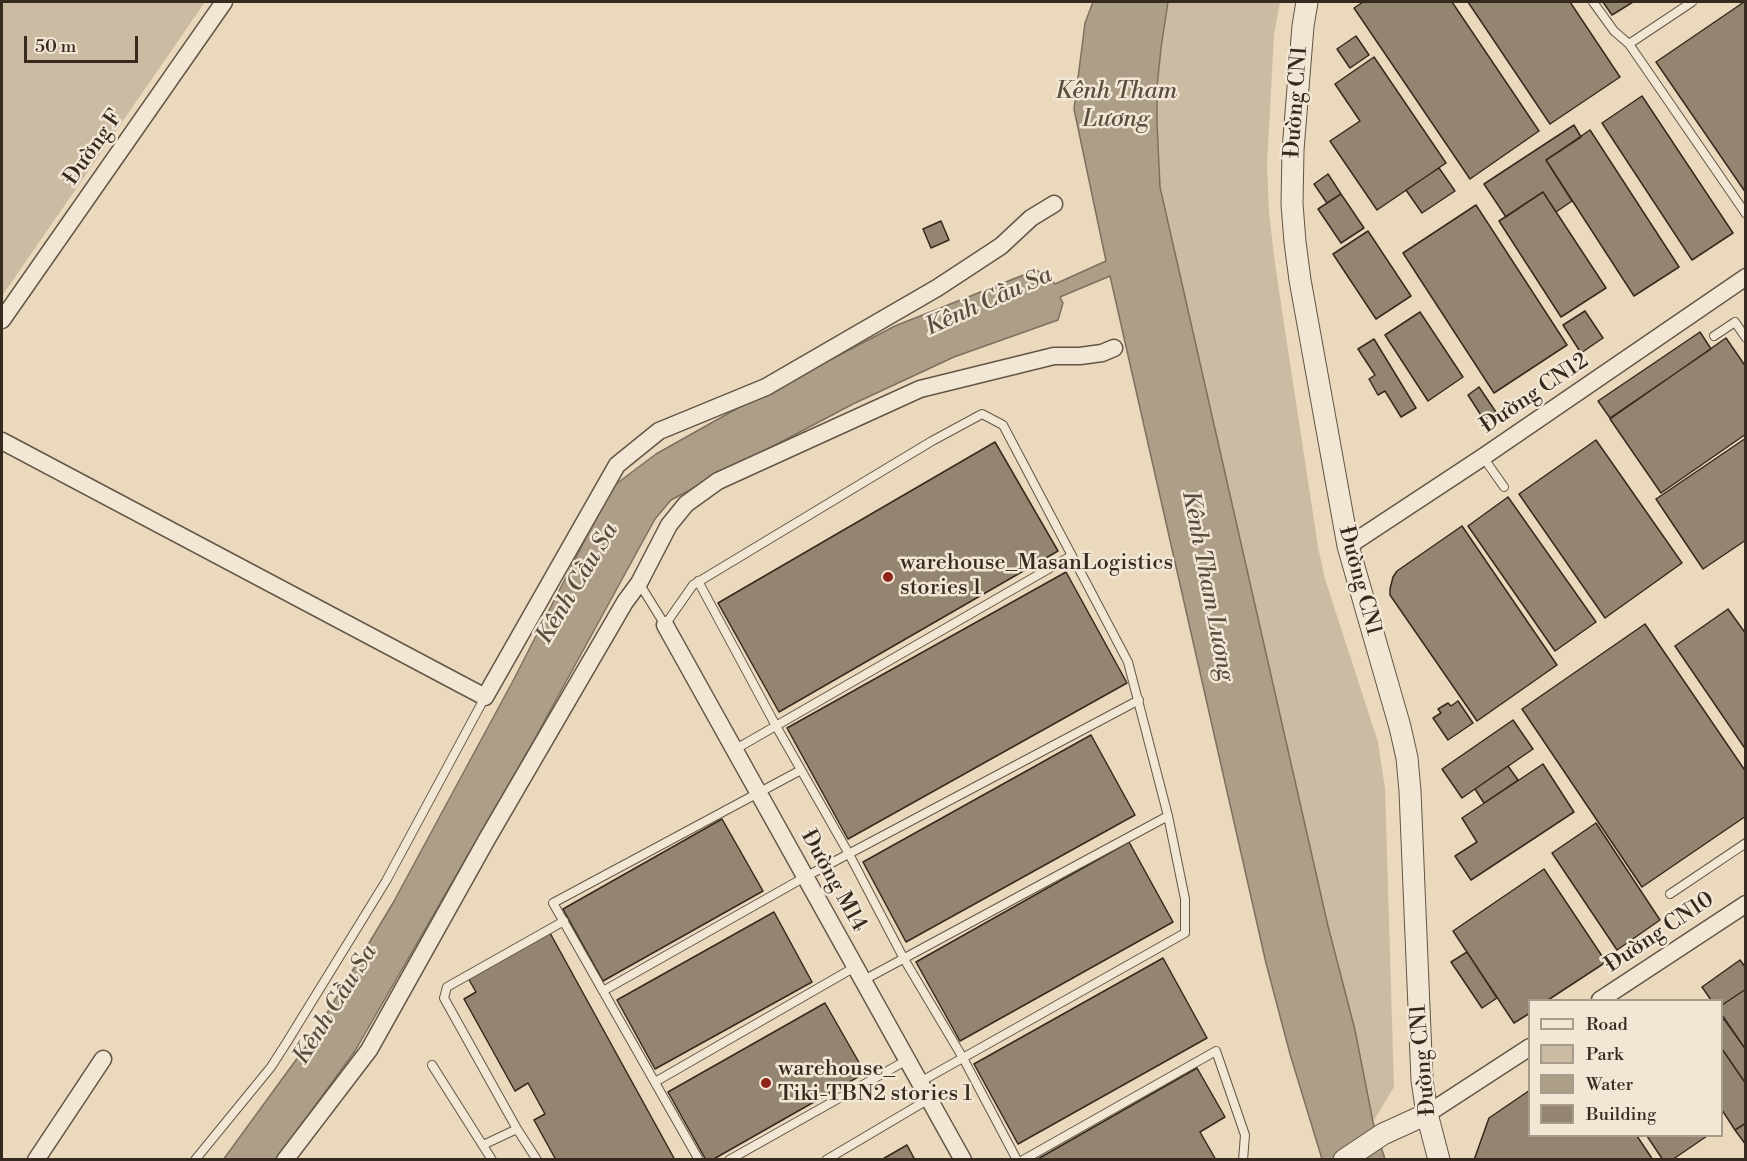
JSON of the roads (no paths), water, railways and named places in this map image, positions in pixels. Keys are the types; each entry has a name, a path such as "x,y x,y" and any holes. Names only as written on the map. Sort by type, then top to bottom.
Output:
{"street":[{"name":"Đường F","path":"2,320 224,2"},
{"name":"Đường CN1","path":"1307,2 1293,150 1292,204 1300,280 1348,546 1407,758 1411,803 1422,1071 1427,1114 1439,1160"},
{"path":"2,441 485,697 617,465 659,431 766,387 938,288 1001,246 1031,218 1054,204"},
{"name":"Đường CN12","path":"1348,546 1483,457 1746,277"},
{"path":"285,1160 369,1050 487,838 639,583 669,525 686,504 718,481 920,389 1054,356 1080,356 1102,353 1114,348"},
{"name":"Đường M14","path":"665,625 963,1160"},
{"name":"Đường CN10","path":"1602,999 1746,904"},
{"path":"1344,1160 1383,1134 1427,1114 1528,1048"},
{"path":"36,1160 103,1059"}],"lane":[{"path":"1593,2 1614,31 1629,44 1746,214"},
{"path":"1629,44 1692,2"},
{"path":"1714,336 1735,322 1746,338"},
{"path":"639,583 665,625 698,581 932,441 982,414 1003,425 1128,662 1168,816 1185,899 1185,933 920,1082"},
{"path":"1483,457 1504,487"},
{"path":"734,750 1071,556"},
{"path":"698,581 776,726 849,854 904,959 963,1058 1017,1160"},
{"path":"195,1160 276,1058 386,881 485,697"},
{"path":"603,991 805,877 1139,700"},
{"path":"699,1160 553,903 801,770"},
{"path":"655,1082 859,974 904,959 1168,816"},
{"path":"1670,894 1746,843"},
{"path":"537,1160 517,1129 444,998 447,987 564,921"},
{"path":"1023,1160 1216,1052 1245,1135 1243,1160"},
{"path":"729,1160 907,1060"},
{"path":"432,1065 492,1160"},
{"path":"826,1160 929,1099"},
{"path":"483,1145 517,1129"}],"water":[{"path":"1093,2 1168,2 1157,87 1160,187 1328,926 1355,1030 1373,1122 1385,1159 1322,1159 1290,1054 1266,963 1110,276 1060,297 1063,303 1058,320 954,357 853,404 671,500 655,519 533,742 355,1051 276,1159 223,1160 312,1038 393,903 514,679 612,487 656,454 745,404 895,326 1036,270 1050,278 1055,284 1106,261 1074,109 1085,23"}],"place":[{"name":"warehouse_MasanLogistics stories 1","path":"888,577"},
{"name":"warehouse_ Tiki-TBN2 stories 1","path":"766,1083"}],"water label":[{"name":"Kênh Tham Lương","path":"1116,106"},
{"name":"Kênh Cầu Sa","path":"989,302"},
{"name":"Kênh Cầu Sa","path":"578,584"},
{"name":"Kênh Tham Lương","path":"1207,586"},
{"name":"Kênh Cầu Sa","path":"336,1005"}]}
